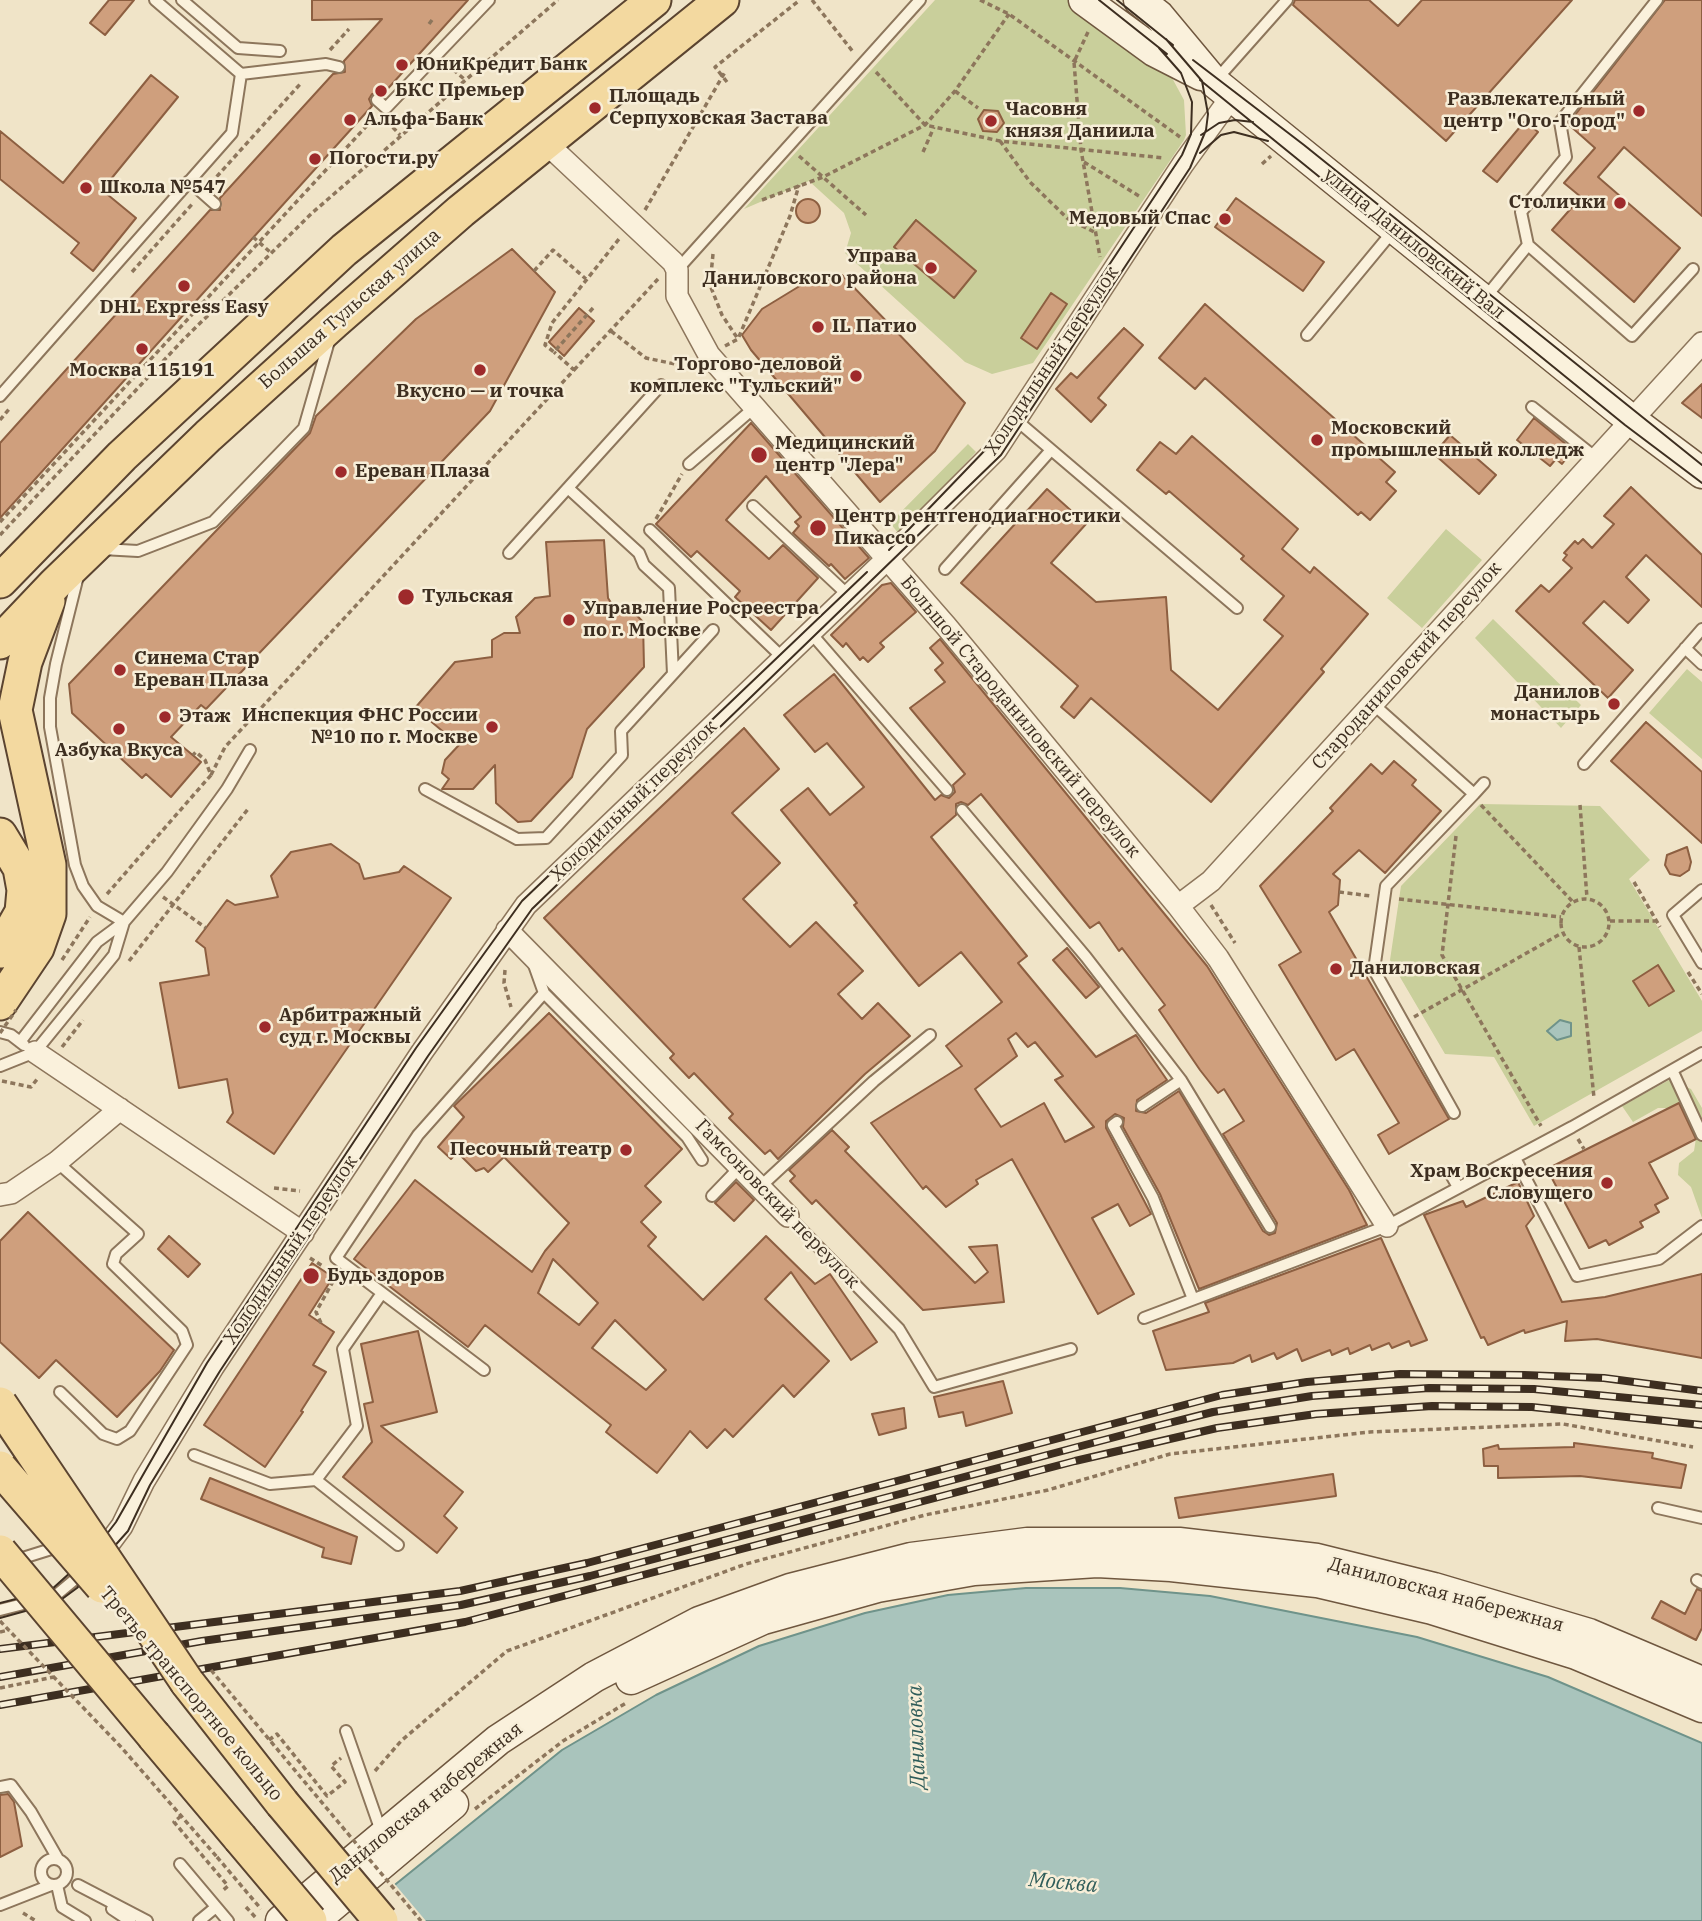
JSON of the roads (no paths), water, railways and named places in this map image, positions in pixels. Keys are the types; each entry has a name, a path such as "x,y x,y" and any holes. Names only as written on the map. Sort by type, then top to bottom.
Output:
{"main road":[{"path":"0,581 121,456 344,250 654,0"},
{"name":"Большая Тульская улица","path":"0,642 87,552 334,321 545,142 722,0"},
{"path":"1084,0 1154,51 1223,89"},
{"name":"улица Даниловский Вал","path":"1139,0 1158,16 1223,89 1630,419 1702,473"},
{"path":"8,1007 47,921 50,878 15,710 24,662 55,584"},
{"path":"0,951 22,912 24,890 6,843"},
{"path":"0,1404 187,1682"},
{"name":"Третье транспортное кольцо","path":"0,1468 187,1682 282,1803 379,1905"},
{"name":"Даниловская набережная","path":"272,1916 509,1733 594,1677 699,1622 790,1589 911,1558 1027,1543 1179,1543 1317,1559 1434,1588 1589,1634 1702,1682"},
{"path":"0,1552 312,1921"},
{"name":"Даниловская набережная","path":"312,1921 511,1756 605,1693 763,1619 877,1587 974,1570 1097,1562 1171,1566 1317,1582 1432,1609 1563,1650 1702,1707"},
{"path":"0,1586 154,1736"}],"street":[{"name":"Холодильный переулок","path":"99,1557 122,1526 144,1482 213,1367 422,1052 526,905 784,659 996,450 1183,164 1223,89"},
{"path":"545,142 673,262 677,270"},
{"name":"Большой Староданиловский переулок","path":"677,270 677,296 709,355 887,559 1178,906 1218,958 1389,1229"},
{"name":"Староданиловский переулок","path":"1178,906 1211,881 1702,343"},
{"name":"Гамсоновский переулок","path":"507,930 526,946 788,1216"},
{"path":"28,1047 303,1233"},
{"path":"0,1195 11,1194 57,1162 120,1108"}],"lane":[{"path":"155,0 241,74 318,64 340,67"},
{"path":"182,0 238,48 280,51"},
{"path":"380,104 386,108 489,0"},
{"path":"677,270 920,0"},
{"path":"1223,89 1287,0"},
{"path":"1657,0 1560,122 1566,157 1521,212 1528,244 1632,336 1693,269"},
{"path":"0,396 232,133 241,74"},
{"path":"189,181 215,204"},
{"path":"1307,335 1395,229"},
{"path":"1483,300 1528,244"},
{"path":"124,922 97,906 83,886 75,865 50,727 50,698 56,664 87,552 138,551 213,522 304,428 334,321"},
{"path":"509,553 661,385"},
{"path":"689,464 755,407"},
{"path":"1532,407 1596,458"},
{"path":"1016,419 1237,608"},
{"path":"945,569 1051,450"},
{"path":"568,488 639,553 644,565 669,588 673,674"},
{"path":"752,506 849,596"},
{"path":"650,530 784,659"},
{"path":"1584,764 1702,629"},
{"path":"425,789 517,839 546,838 622,755 621,731 713,630"},
{"path":"810,632 947,790"},
{"path":"1685,648 1702,664"},
{"path":"1373,704 1474,794"},
{"path":"28,1047 97,942 124,922 153,889 227,789 250,750"},
{"path":"1454,1113 1374,971 1386,886 1484,783"},
{"path":"962,810 1086,957 1181,1080 1270,1227"},
{"path":"1702,890 1674,915 1702,963"},
{"path":"0,1066 28,1047 114,954 124,922"},
{"path":"526,946 544,993 687,1137 702,1160"},
{"path":"484,1370 336,1258 418,1135 544,993"},
{"path":"0,1033 11,1035 28,1047"},
{"path":"760,1187 874,1082 930,1035"},
{"path":"1144,1318 1389,1229 1458,1187 1673,1072 1702,1053"},
{"path":"1673,1072 1702,1135"},
{"path":"1142,1106 1181,1080"},
{"path":"1117,1122 1113,1125 1153,1198 1193,1300"},
{"path":"1515,1158 1577,1276 1659,1259 1702,1226"},
{"path":"57,1162 138,1234 116,1254 113,1264 182,1331 187,1345 130,1431 117,1438 103,1434 60,1392"},
{"path":"712,1196 740,1167"},
{"path":"1450,1173 1458,1187"},
{"name":"Гамсоновский переулок","path":"788,1216 899,1329 934,1387 1071,1349"},
{"path":"316,1480 358,1426 343,1349 382,1293"},
{"path":"194,1455 271,1484 316,1480 398,1545"},
{"path":"1658,1508 1702,1518"},
{"path":"0,1565 122,1526"},
{"path":"0,1610 55,1596 99,1557"},
{"path":"346,1731 381,1830"},
{"path":"0,1787 11,1785 31,1812 58,1859 67,1866 58,1883 62,1907 85,1921"},
{"path":"58,1859 47,1861 41,1871 46,1882 78,1885 147,1921"},
{"path":"180,1864 228,1921"},
{"path":"0,1905 58,1883"},
{"path":"78,1885 130,1921"},
{"path":"199,1921 216,1907"}],"water":[{"path":"1560,1020 1571,1023 1571,1036 1557,1040 1547,1031"},
{"path":"1026,1588 1120,1588 1210,1596 1417,1637 1548,1677 1702,1743 1702,1921 350,1921 562,1750 656,1695 759,1646 865,1613 948,1595"}],"tram line":[{"path":"1099,0 1167,54"},
{"path":"1117,0 1173,45"},
{"path":"0,1618 58,1602 77,1588 128,1531 150,1485 220,1371 428,1056 532,909 1001,455 1190,168 1206,130 1208,114 1202,81 1166,39"},
{"path":"889,550 989,446 1182,155 1191,134 1192,102 1181,73 1159,48"},
{"path":"1193,60 1304,145 1702,465"},
{"path":"1200,80 1625,425 1702,483"},
{"path":"1201,135 1219,123 1235,120 1253,122"},
{"path":"1200,153 1221,135 1234,132 1268,141"},
{"path":"0,1603 51,1590 93,1552 116,1522 207,1363 416,1048 522,901 867,572"}],"railway":[{"path":"0,1649 460,1591 587,1563 1222,1395 1307,1382 1400,1374 1524,1375 1604,1378 1702,1391"},
{"path":"0,1677 202,1641 461,1605 590,1576 1213,1412 1312,1396 1429,1388 1534,1389 1702,1405"},
{"path":"0,1705 465,1622 1075,1461 1217,1428 1316,1414 1432,1406 1532,1407 1702,1425"}],"place":[{"name":"ЮниКредит Банк","path":"402,65"},
{"name":"БКС Премьер","path":"381,91"},
{"name":"Площадь Серпуховская Застава","path":"595,108"},
{"name":"Развлекательный центр \"Ого-Город\"","path":"1639,111"},
{"name":"Альфа-Банк","path":"350,120"},
{"name":"Часовня князя Даниила","path":"991,121"},
{"name":"Погости.ру","path":"315,159"},
{"name":"Школа №547","path":"86,188"},
{"name":"Столички","path":"1620,203"},
{"name":"Медовый Спас","path":"1225,219"},
{"name":"Управа Даниловского района","path":"931,268"},
{"name":"DHL Express Easy","path":"184,286"},
{"name":"IL Патио","path":"818,327"},
{"name":"Москва 115191","path":"142,349"},
{"name":"Вкусно — и точка","path":"480,370"},
{"name":"Торгово-деловой комплекс \"Тульский\"","path":"856,376"},
{"name":"Московский промышленный колледж","path":"1317,440"},
{"name":"Медицинский центр \"Лера\"","path":"759,455"},
{"name":"Ереван Плаза","path":"341,472"},
{"name":"Центр рентгенодиагностики Пикассо","path":"818,528"},
{"name":"Тульская","path":"406,597"},
{"name":"Управление Росреестра по г. Москве","path":"569,620"},
{"name":"Синема Стар Ереван Плаза","path":"120,670"},
{"name":"Данилов монастырь","path":"1614,704"},
{"name":"Этаж","path":"165,717"},
{"name":"Инспекция ФНС России №10 по г. Москве","path":"492,727"},
{"name":"Азбука Вкуса","path":"119,729"},
{"name":"Даниловская","path":"1336,969"},
{"name":"Арбитражный суд г. Москвы","path":"265,1027"},
{"name":"Песочный театр","path":"626,1150"},
{"name":"Храм Воскресения Словущего","path":"1607,1183"},
{"name":"Будь здоров","path":"311,1276"}],"water label":[{"name":"Даниловка","path":"917,1737"},
{"name":"Москва","path":"1063,1883"}]}
